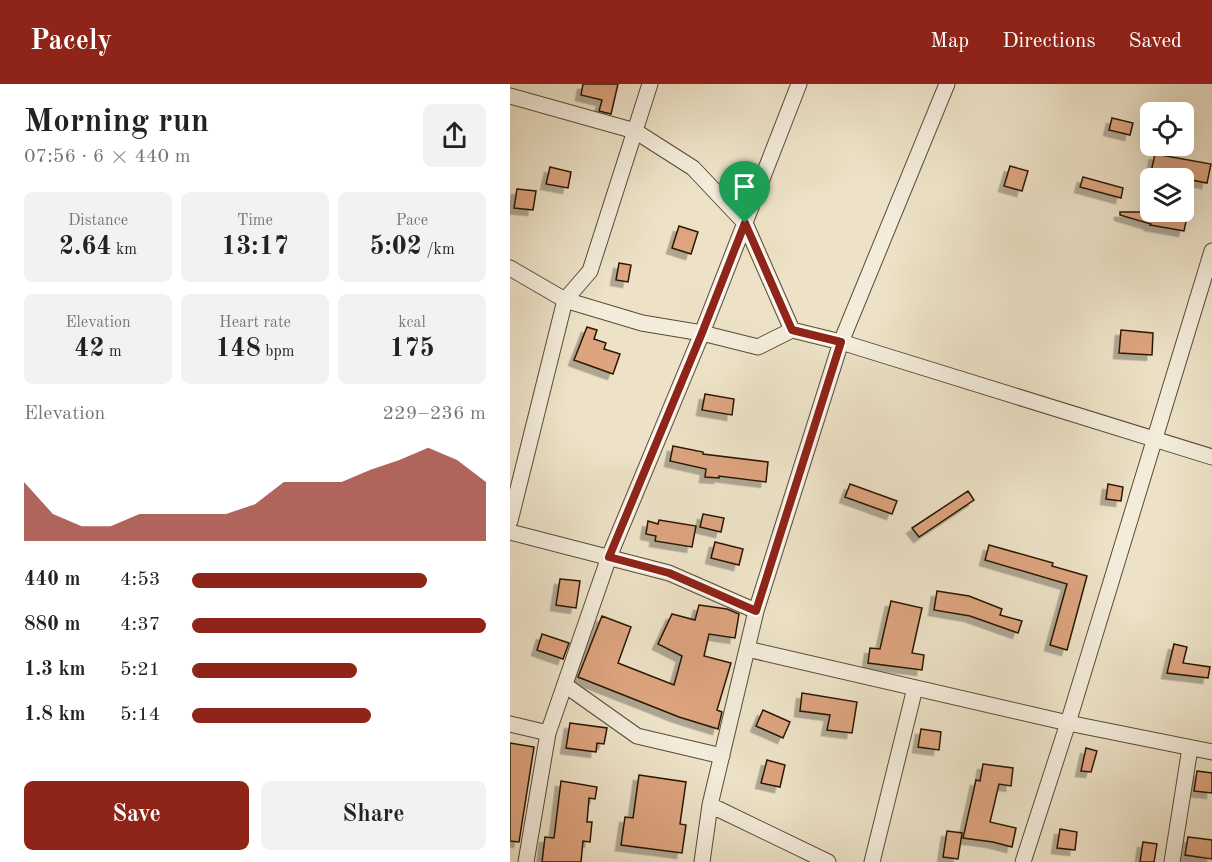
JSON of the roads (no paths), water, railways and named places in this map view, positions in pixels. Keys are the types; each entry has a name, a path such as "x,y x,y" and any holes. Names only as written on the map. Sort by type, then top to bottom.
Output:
{"street":[{"path":"510,521 565,300 591,271 650,84"},
{"path":"526,862 548,733 609,557 702,333 799,84"},
{"path":"702,862 710,805 756,611 841,342 947,84"},
{"path":"510,96 635,131 693,168 745,223 792,330"},
{"path":"1023,862 1068,723 1212,251"},
{"path":"510,268 565,300 642,323 702,333 758,347 792,330 841,342 1212,457"},
{"path":"510,532 669,573 756,611"},
{"path":"747,649 1068,723 1212,752"},
{"path":"565,685 637,736 722,756"},
{"path":"872,862 915,688"},
{"path":"510,724 548,733"},
{"path":"1172,862 1190,748"},
{"path":"710,805 828,862"}]}
